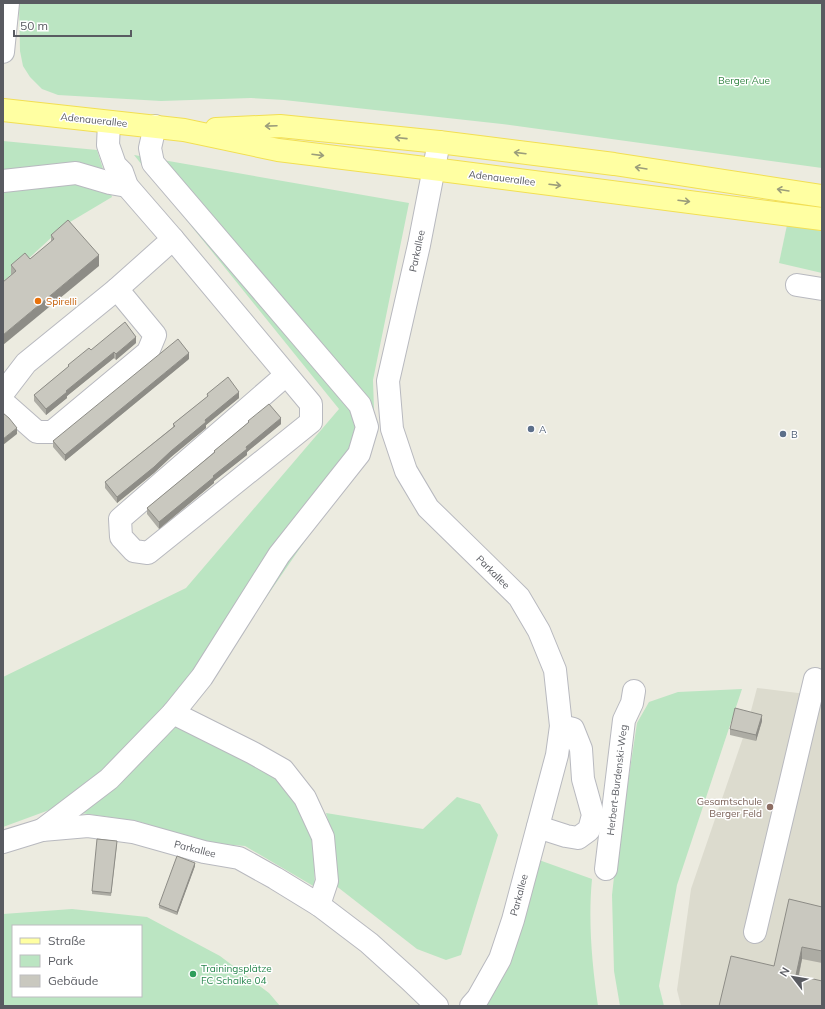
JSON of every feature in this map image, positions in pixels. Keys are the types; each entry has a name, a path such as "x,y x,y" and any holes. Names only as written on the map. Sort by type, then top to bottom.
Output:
{"main road":[{"name":"Adenauerallee","path":"3,110 155,126 184,130 278,150 822,219"},
{"name":"Adenauerallee","path":"184,130 280,126 439,142 614,164 822,196"}],"street":[{"path":"3,52 6,15"},
{"path":"110,122 108,145 115,165 122,172 127,186 311,404 312,422 148,553 134,551 121,537 120,519 286,375"},
{"path":"42,830 109,778 173,713 202,677 279,556 359,454 367,426 360,405 153,163 150,148 155,126"},
{"name":"Parkallee","path":"439,142 419,245 388,381 392,429 406,471 428,508 519,597 539,631 555,670 561,726 557,755 513,920 500,959 478,998 471,1006"},
{"path":"3,181 76,172 110,183 127,186"},
{"path":"3,393 26,363 116,289 173,239"},
{"path":"797,285 822,289"},
{"path":"3,402 37,432 52,432 148,352 155,335 116,289"},
{"path":"755,932 815,679"},
{"name":"Herbert-Burdenski-Weg","path":"606,869 624,720 632,703 634,691"},
{"path":"173,713 253,753 283,770 305,798 323,837 327,881 319,906"},
{"path":"538,827 566,836 578,838 589,830 593,815 584,779 581,749 573,729 561,726"},
{"name":"Parkallee","path":"3,842 42,830 88,826 133,832 204,852 239,858 275,878 319,906 369,943 437,1006"}],"shaded area":[{"name":"Gesamtschule Berger Feld","path":"757,688 822,696 822,1006 681,1006 677,990 691,889 747,726"}],"green space":[{"name":"Berger Aue","path":"19,3 822,3 822,168 502,124 284,100 251,98 161,101 58,95 42,89 30,77 23,66 20,51"},
{"path":"3,141 97,150 112,197 65,225 3,282"},
{"path":"134,155 409,203 373,380 375,439 179,724 283,780 300,809 313,842 315,887 245,846 209,843 137,821 52,809 3,827 3,677 186,588 339,409"},
{"path":"787,225 822,231 822,273 779,263"},
{"path":"742,689 677,885 659,986 664,1006 620,1006 614,971 612,895 637,723 649,702 678,692"},
{"path":"457,797 480,804 498,835 461,955 446,960 417,949 335,885 334,844 326,813 423,829"},
{"path":"539,860 592,879 590,911 591,942 598,1006 486,1006 510,965"},
{"name":"Trainingsplätze FC Schalke 04","path":"72,909 147,917 220,956 269,993 280,1006 3,1006 3,914"}],"building":[{"path":"68,220 99,255 3,335 3,282 16,271 11,265 25,253 30,259 54,239 51,235"},
{"path":"125,322 136,337 116,354 114,352 46,409 34,395 89,348 91,350"},
{"path":"178,339 189,353 65,455 53,441"},
{"path":"228,377 239,392 205,420 206,422 154,467 117,497 105,482 175,426 173,424 208,396 207,394"},
{"path":"269,404 281,418 246,447 247,449 159,522 147,508 215,452 214,451"},
{"path":"3,413 17,428 3,439"},
{"path":"735,708 762,715 756,735 730,729"},
{"path":"97,839 117,841 111,893 92,891"},
{"path":"177,856 195,863 177,912 159,905"},
{"path":"789,899 822,907 822,951 802,947 796,975 822,981 822,1006 719,1006 731,956 774,966"}],"place":[{"name":"Spirelli","path":"38,301"},
{"name":"A","path":"531,429"},
{"name":"B","path":"783,434"},
{"name":"Gesamtschule Berger Feld","path":"770,807"},
{"name":"Trainingsplätze FC Schalke 04","path":"193,974"}]}
